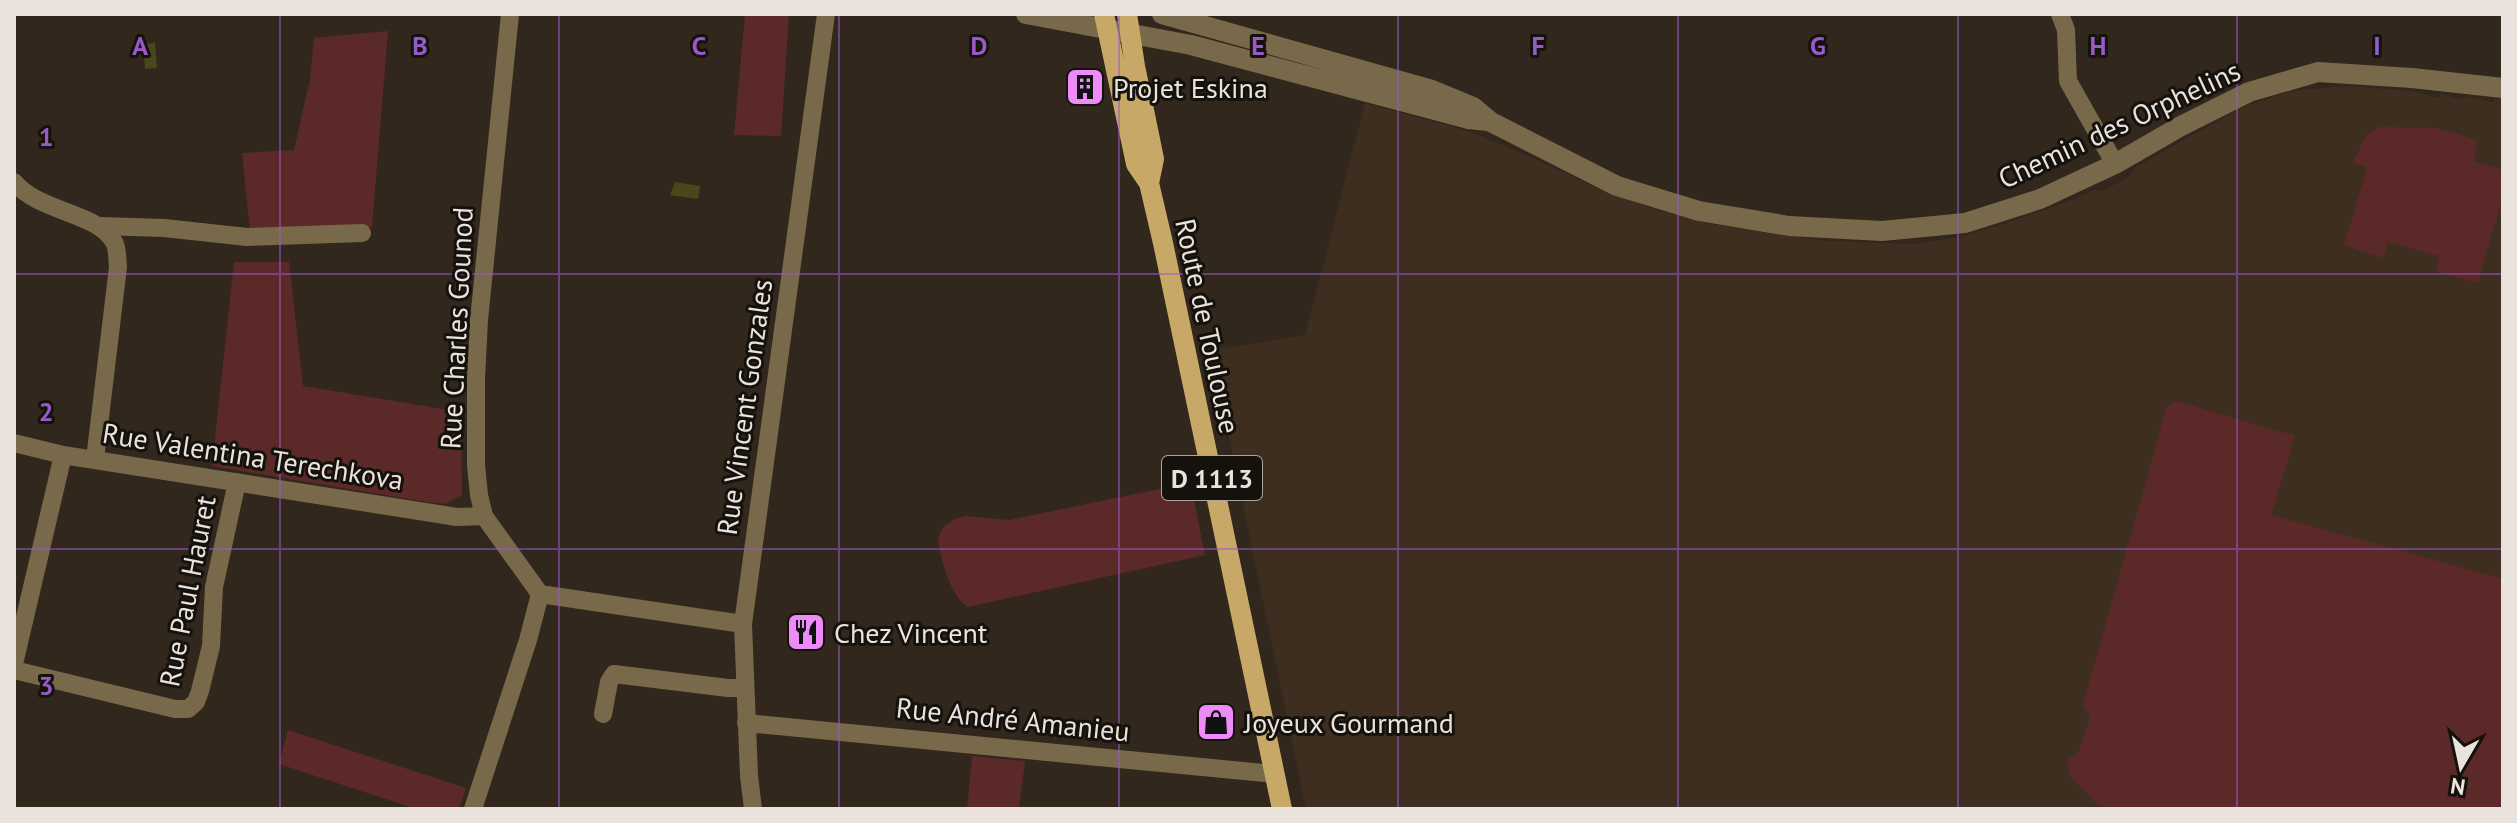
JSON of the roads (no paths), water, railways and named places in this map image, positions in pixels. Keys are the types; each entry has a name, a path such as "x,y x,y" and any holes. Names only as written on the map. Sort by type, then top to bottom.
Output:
{"main road":[{"name":"Route de Toulouse","path":"1106,22 1136,164 1149,183 1282,809"},
{"name":"Route de Toulouse","path":"1128,23 1154,159 1149,183"}],"street":[{"name":"Rue Charles Gounod","path":"510,14 477,354 476,465 484,516 540,594"},
{"name":"Rue Vincent Gonzales","path":"753,809 743,624 826,14"},
{"name":"Chemin des Orphelins","path":"1026,14 1128,23 1191,45 1469,119 1491,122"},
{"name":"Chemin des Orphelins","path":"1162,14 1432,90 1473,107 1491,122 1617,186 1699,211 1789,226 1882,231 1965,223 2040,199 2115,164 2249,92 2318,72 2503,88"},
{"path":"2060,14 2066,30 2068,81 2115,164"},
{"path":"14,182 41,203 100,226 164,228 247,237 362,233"},
{"path":"95,459 118,267 115,244 100,226"},
{"name":"Rue Valentina Terechkova","path":"14,443 63,455 457,517 484,516"},
{"path":"14,667 63,455"},
{"name":"Rue Paul Hauret","path":"14,667 175,709 188,709 196,702 211,646 214,587 237,482"},
{"path":"473,809 540,594 743,624"},
{"path":"603,714 609,682 614,674 745,688"},
{"name":"Rue André Amanieu","path":"746,723 1274,774"}],"place":[{"name":"Projet Eskina","path":"1085,87"},
{"name":"Chez Vincent","path":"806,632"},
{"name":"Joyeux Gourmand","path":"1216,722"}]}
